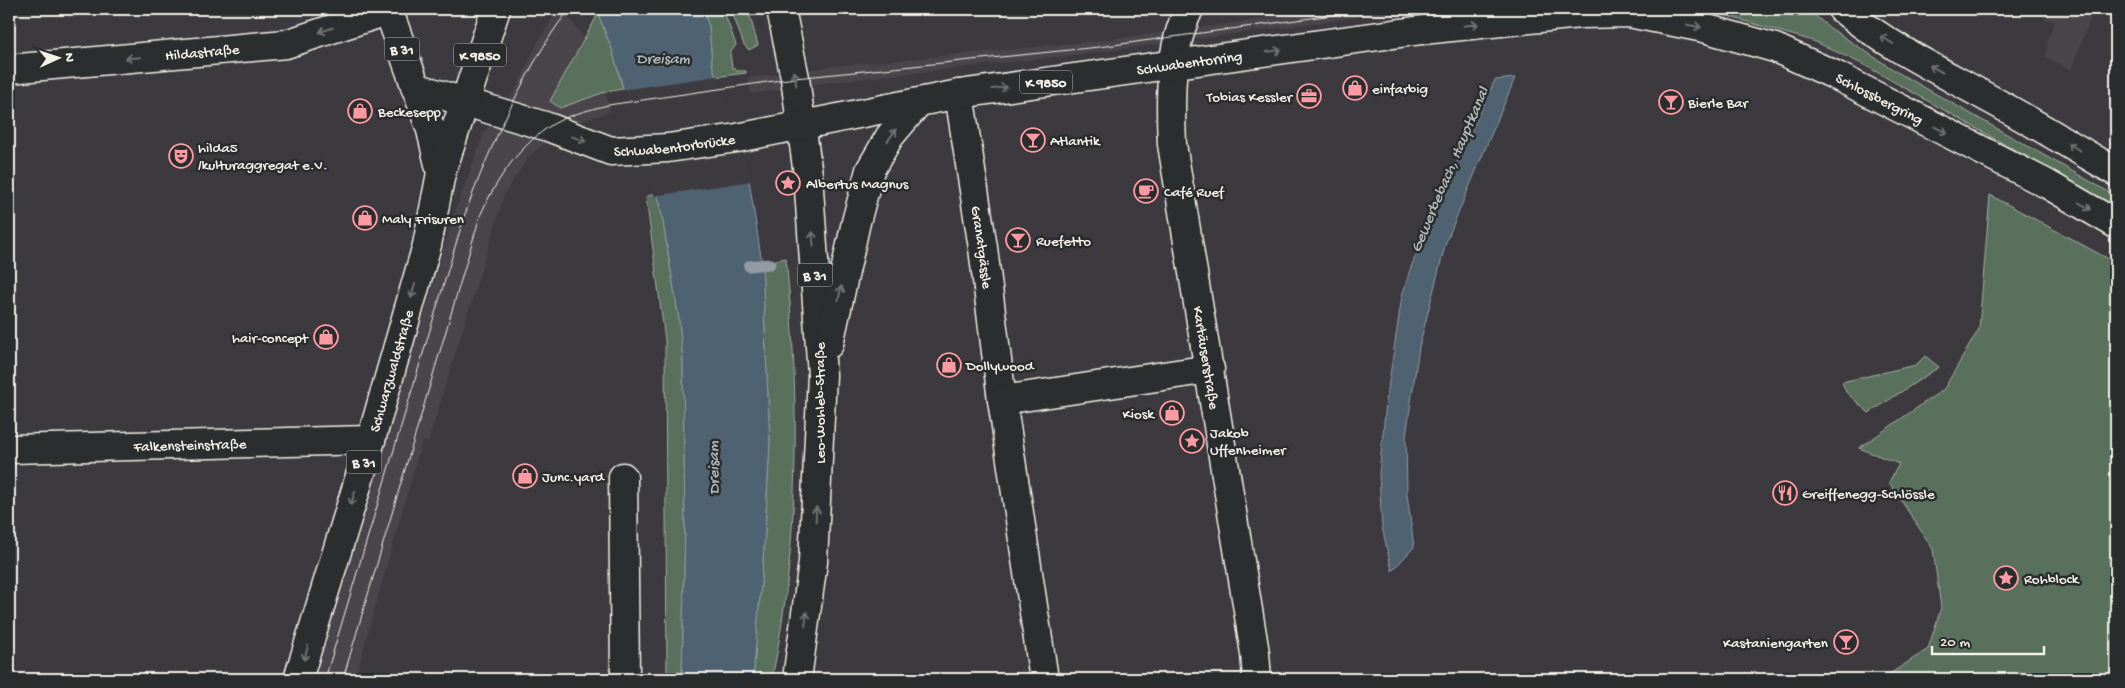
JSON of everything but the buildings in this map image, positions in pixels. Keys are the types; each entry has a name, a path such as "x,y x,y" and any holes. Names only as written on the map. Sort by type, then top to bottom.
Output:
{"main road":[{"name":"Schwarzwaldstraße","path":"390,9 431,130 441,173"},
{"name":"Hildastraße","path":"9,69 286,44 390,9"},
{"name":"K 9850","path":"464,102 496,9"},
{"name":"B 31","path":"781,9 795,78 802,126"},
{"name":"Kartäuserstraße","path":"1189,9 1184,19 1174,65 1170,106 1172,144 1210,369 1255,653 1257,679"},
{"path":"1842,9 1862,25 1912,56 2116,172"},
{"name":"Schlossbergring","path":"1580,14 1628,13 1704,28 1775,48 1835,75 2047,184 2116,224"},
{"name":"Schwabentorring","path":"802,126 959,94 1422,30 1580,14"},
{"path":"416,88 464,102"},
{"name":"Granatgässle","path":"959,94 983,248 1002,400 1044,679"},
{"name":"Schwabentorbrücke","path":"464,102 548,128 611,151 668,148 758,135 802,126"},
{"name":"Schwarzwaldstraße","path":"298,679 371,440 427,244 441,173 464,102"},
{"path":"822,375 856,222 870,170 890,136 918,103"},
{"name":"Leo-Wohleb-Straße","path":"798,673 813,562 822,415 822,375 808,175 802,126"},
{"path":"1002,400 1210,369"},
{"name":"Falkensteinstraße","path":"9,449 371,440"},
{"path":"623,477 625,679"}],"shaded area":[{"path":"559,9 562,9 584,38 550,101 560,107 605,92 610,111 571,125 546,142 529,156 505,193 428,442 422,441 355,679 310,679 454,214 484,133 516,89 539,40"},
{"path":"1338,9 1419,9 1100,52 831,82 751,94 748,78 834,66 1098,41"},
{"path":"2040,9 2094,9 2071,70 2046,57 2047,42 2055,20 2046,20 2042,16"}],"green space":[{"path":"703,9 723,9 736,45 730,53 732,67 737,71 746,71 746,73 715,77 709,27"},
{"path":"731,9 748,9 758,45 749,50 744,45"},
{"path":"1704,9 1807,9 1830,28 1897,72 2116,196 2116,207 1864,65 1816,42"},
{"path":"598,14 612,49 623,89 605,92 560,108 550,101"},
{"path":"656,193 660,203 679,320 683,361 685,527 682,679 667,679 665,340 646,197"},
{"path":"1990,195 2116,263 2116,679 1882,679 1928,649 1941,608 1933,549 1889,482 1899,464 1859,448 1944,389 1979,329"},
{"path":"786,258 794,364 795,417 795,470 788,575 772,679 753,679 764,548 770,442 762,263"},
{"path":"1925,356 1939,367 1869,413 1846,392 1842,382 1916,365"}],"water":[{"name":"Dreisam","path":"596,9 703,9 709,27 712,64 749,180 762,263 770,442 764,548 753,679 682,679 685,527 683,361 679,320 660,203 640,148 612,49"},
{"path":"1515,78 1446,242 1419,347 1406,436 1407,494 1414,547 1392,571 1382,527 1379,474 1386,402 1402,296 1431,217 1495,80"}],"pier":[{"path":"718,76 752,181 654,196 621,90"}],"waterway":[{"path":"749,266 770,264"}],"tram line":[{"path":"325,679 464,217 487,158 514,101 534,63 570,9"},
{"path":"343,679 480,216 492,191 516,157 547,128 568,117 608,105 795,78 1099,47 1377,9"}],"place":[{"name":"einfarbig","path":"1355,88"},
{"name":"Tobias Kessler","path":"1309,96"},
{"name":"Bierle Bar","path":"1671,102"},
{"name":"Beckesepp","path":"360,111"},
{"name":"Atlantik","path":"1033,140"},
{"name":"hilda5 /kulturaggregat e.V.","path":"181,156"},
{"name":"Albertus Magnus","path":"788,183"},
{"name":"Café Ruef","path":"1146,191"},
{"name":"Maly Frisuren","path":"365,218"},
{"name":"Ruefetto","path":"1018,240"},
{"name":"hair-concept","path":"326,337"},
{"name":"Dollywood","path":"949,365"},
{"name":"Kiosk","path":"1172,413"},
{"name":"Jakob Uffenheimer","path":"1192,441"},
{"name":"Junc.yard","path":"525,476"},
{"name":"Greiffenegg-Schlössle","path":"1785,493"},
{"name":"Rohblock","path":"2006,578"},
{"name":"Kastaniengarten","path":"1846,642"}],"water label":[{"name":"Gewerbebach, Hauptkanal","path":"1448,169"}]}
